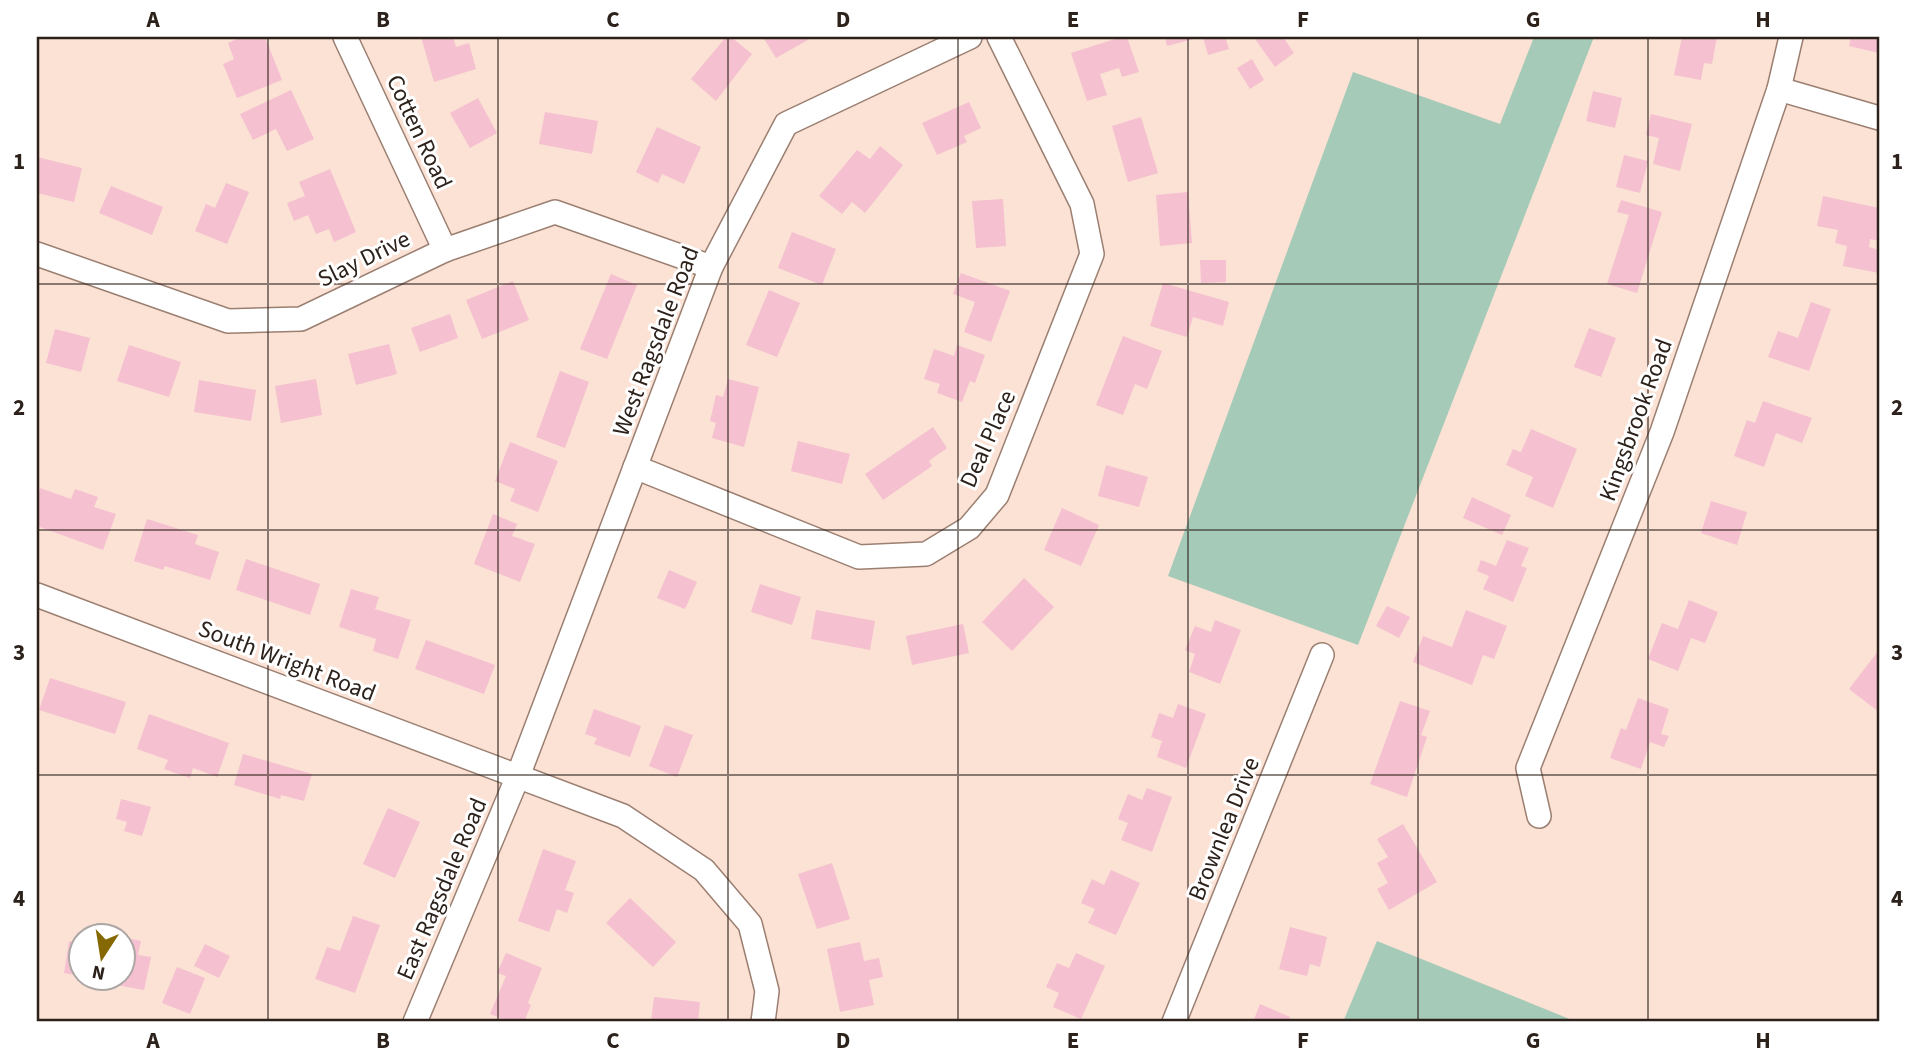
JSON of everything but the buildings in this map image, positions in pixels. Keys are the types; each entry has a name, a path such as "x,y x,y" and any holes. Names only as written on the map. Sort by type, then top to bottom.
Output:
{"street":[{"name":"Cotten Road","path":"345,37 445,250"},
{"name":"West Ragsdale Road","path":"518,776 711,267 786,124 971,37"},
{"name":"Deal Place","path":"635,467 859,558 926,554 969,528 997,495 1092,254 1082,204 999,37"},
{"name":"Kingsbrook Road","path":"1539,816 1528,768 1662,432 1779,89 1791,37"},
{"path":"1779,89 1879,118"},
{"name":"Slay Drive","path":"37,254 228,321 301,319 445,250 555,212 711,267"},
{"name":"South Wright Road","path":"37,595 623,816 704,870 750,924 767,990 763,1022"},
{"name":"Brownlea Drive","path":"1174,1022 1322,655"},
{"name":"East Ragsdale Road","path":"415,1022 518,776"}],"green space":[{"path":"1534,37 1594,37 1358,645 1168,576 1353,72 1500,124"},
{"path":"1377,941 1577,1022 1343,1022"}]}
